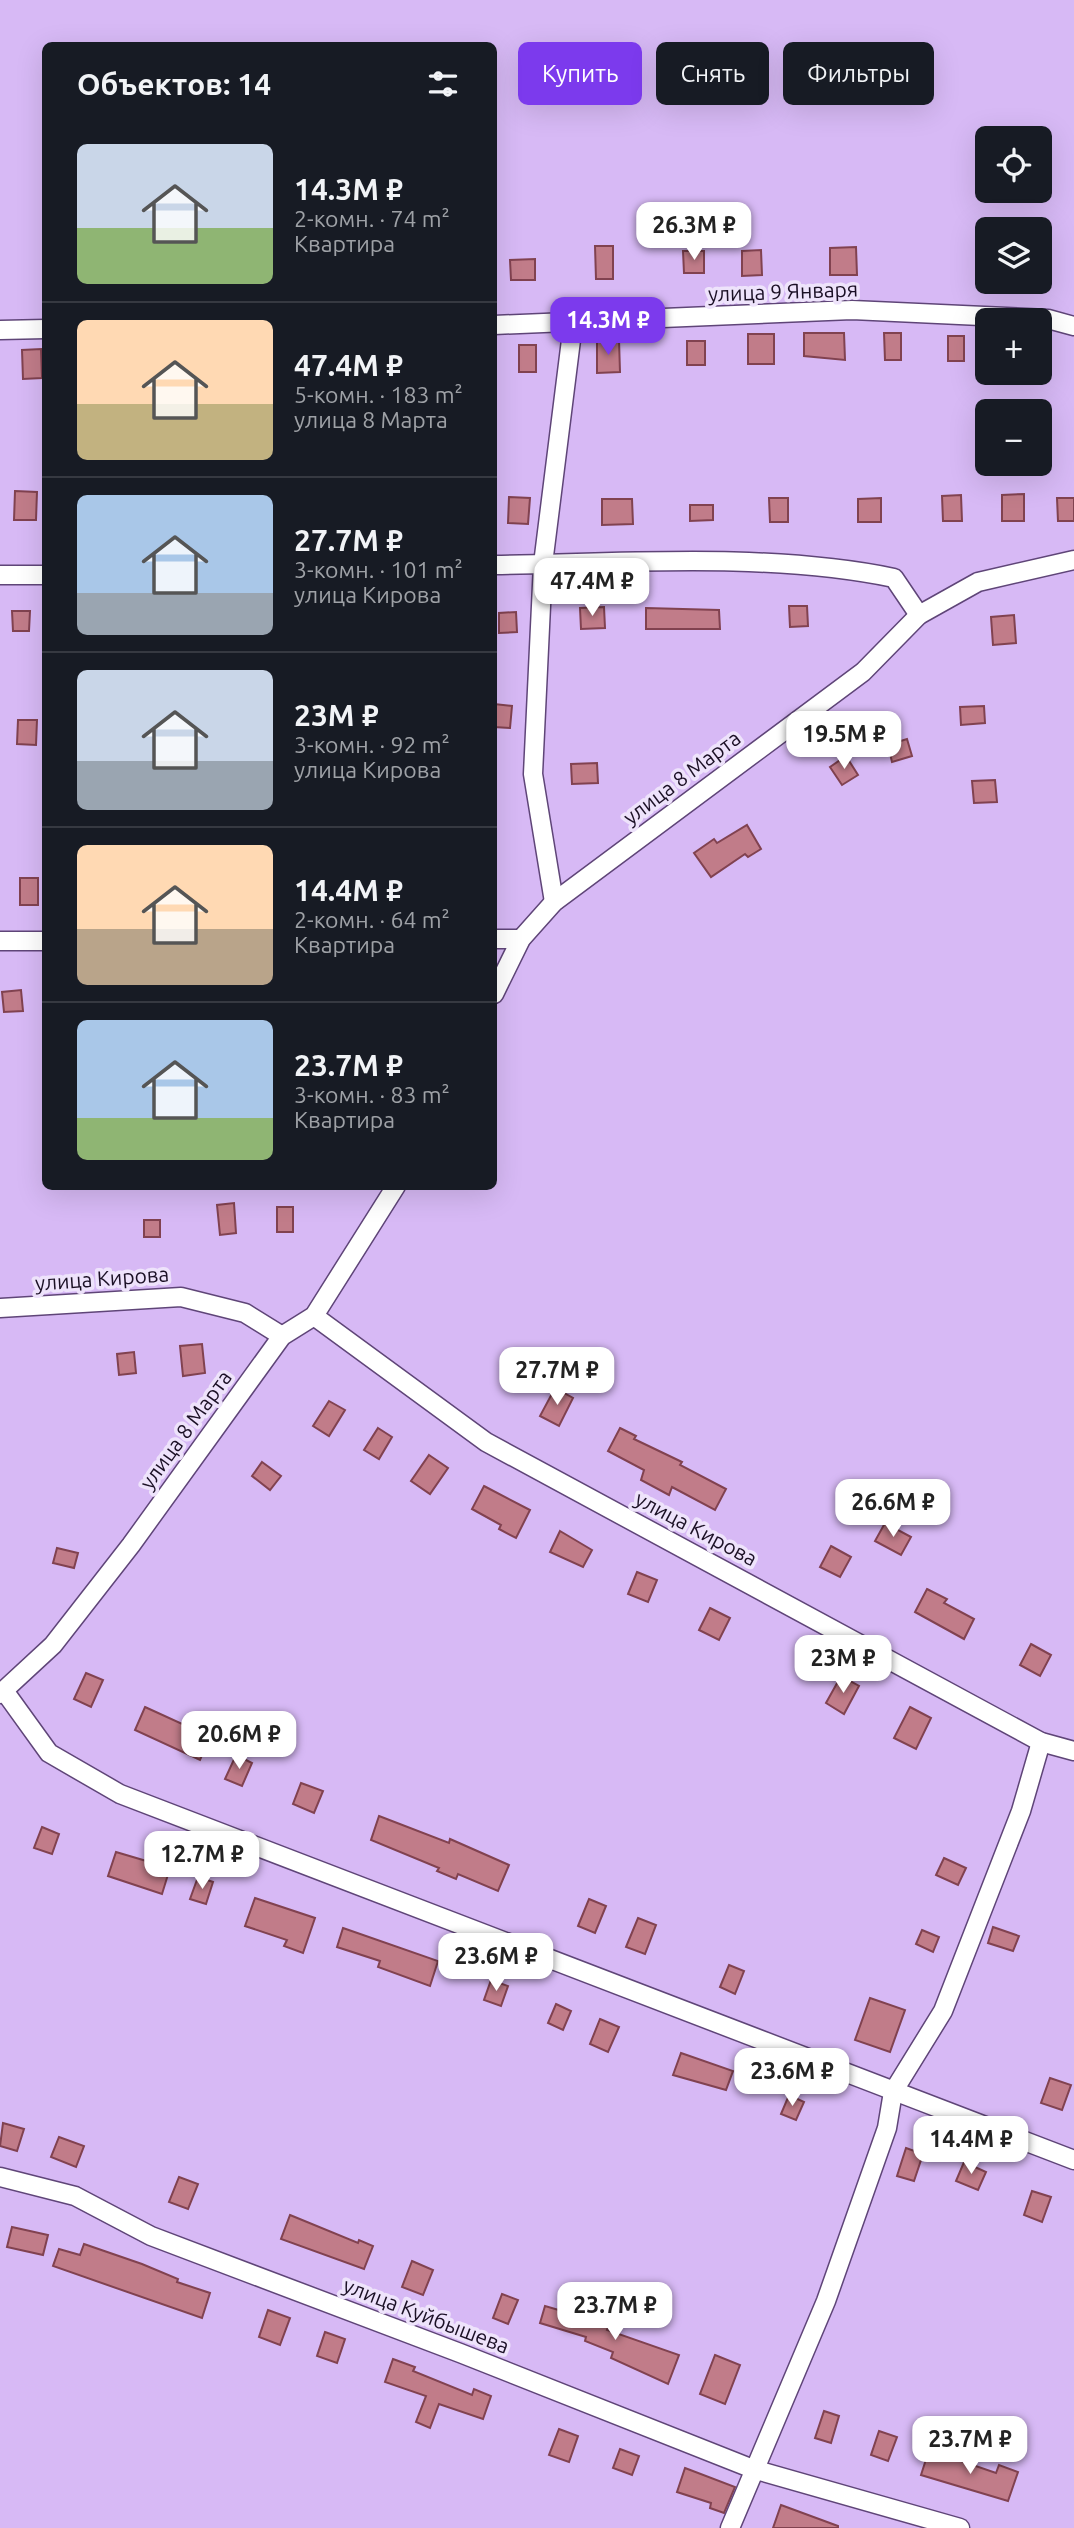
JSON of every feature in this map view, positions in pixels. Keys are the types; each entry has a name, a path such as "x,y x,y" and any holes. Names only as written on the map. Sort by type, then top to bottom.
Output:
{"street":[{"name":"улица 9 Января","path":"497,325 573,324 852,310 1048,319 1074,326"},
{"path":"554,902 533,774 543,564 573,324"},
{"path":"0,330 42,329"},
{"name":"улица 8 Марта","path":"497,988 521,939 554,902 863,672 919,615 978,582 1074,560"},
{"path":"497,565 758,563 845,568 894,578 919,615"},
{"path":"0,576 42,575"},
{"path":"497,939 521,939"},
{"path":"0,942 42,941"},
{"name":"улица 8 Марта","path":"3,1693 53,1645 131,1545 282,1335 314,1316 393,1190"},
{"name":"улица Кирова","path":"0,1308 181,1297 245,1313 282,1335"},
{"name":"улица Кирова","path":"314,1316 486,1442 1041,1742 1074,1751"},
{"path":"3,1693 49,1753 120,1794 1074,2160"},
{"path":"730,2528 826,2301 887,2128 893,2092 943,2011 1021,1811 1041,1742"},
{"name":"улица Куйбышева","path":"0,2177 75,2196 150,2236 460,2353 753,2469 960,2528"}],"building":[{"path":"595,246 613,246 613,279 596,279"},
{"path":"856,247 857,275 830,275 830,248"},
{"path":"761,250 762,275 742,276 742,251"},
{"path":"683,251 704,251 704,273 684,273"},
{"path":"535,259 535,280 511,280 510,260"},
{"path":"804,333 844,333 845,360 804,356"},
{"path":"884,333 901,333 901,360 885,360"},
{"path":"748,334 774,334 774,364 748,364"},
{"path":"948,336 964,336 964,361 948,361"},
{"path":"619,340 620,372 597,373 597,341"},
{"path":"687,341 705,341 705,365 687,365"},
{"path":"519,345 536,345 536,372 519,372"},
{"path":"41,349 42,378 23,379 22,350"},
{"path":"15,491 37,492 36,520 14,520"},
{"path":"1024,494 1024,521 1002,521 1002,495"},
{"path":"961,495 962,521 943,521 942,496"},
{"path":"509,497 530,498 528,524 508,523"},
{"path":"769,498 788,498 788,522 770,522"},
{"path":"881,498 881,522 858,522 858,499"},
{"path":"1057,498 1074,498 1074,521 1058,521"},
{"path":"602,499 632,499 633,524 602,525"},
{"path":"690,505 713,505 713,520 690,521"},
{"path":"789,606 807,606 808,626 790,627"},
{"path":"604,607 605,628 581,629 580,608"},
{"path":"646,608 719,610 720,629 646,629"},
{"path":"12,611 30,611 29,631 13,631"},
{"path":"516,612 517,632 499,633 499,613"},
{"path":"1014,615 1016,643 993,645 991,617"},
{"path":"497,704 512,706 510,728 497,727"},
{"path":"984,706 985,723 961,725 960,707"},
{"path":"18,720 37,720 36,745 17,744"},
{"path":"907,739 912,756 892,762 888,745"},
{"path":"846,756 858,775 842,785 830,767"},
{"path":"597,763 598,783 572,784 571,764"},
{"path":"995,780 997,802 974,803 972,781"},
{"path":"747,825 761,849 748,857 745,854 711,877 694,853 714,839 717,843"},
{"path":"20,878 38,878 38,905 20,905"},
{"path":"21,990 23,1011 4,1012 2,992"},
{"path":"234,1203 236,1233 220,1235 217,1205"},
{"path":"277,1207 293,1207 293,1232 277,1232"},
{"path":"144,1220 160,1220 160,1237 144,1237"},
{"path":"202,1344 205,1373 183,1376 180,1346"},
{"path":"134,1352 136,1373 119,1375 117,1354"},
{"path":"555,1388 573,1398 559,1426 540,1416"},
{"path":"329,1401 345,1410 329,1436 313,1426"},
{"path":"378,1428 392,1437 379,1459 364,1450"},
{"path":"620,1428 636,1436 634,1439 682,1462 680,1465 726,1489 715,1510 672,1487 669,1495 641,1480 644,1470 608,1451"},
{"path":"429,1455 448,1468 430,1494 411,1481"},
{"path":"262,1462 281,1476 270,1490 252,1476"},
{"path":"484,1486 530,1510 516,1538 499,1529 501,1525 472,1509"},
{"path":"885,1523 911,1537 901,1555 875,1541"},
{"path":"560,1531 592,1550 583,1567 550,1552"},
{"path":"831,1546 851,1557 840,1577 820,1567"},
{"path":"57,1548 78,1553 74,1568 53,1563"},
{"path":"637,1572 657,1580 648,1602 628,1594"},
{"path":"927,1589 947,1599 944,1603 974,1619 964,1639 915,1612"},
{"path":"710,1608 730,1618 719,1640 699,1630"},
{"path":"1031,1644 1051,1655 1040,1676 1020,1665"},
{"path":"86,1673 103,1680 91,1707 74,1699"},
{"path":"841,1676 859,1686 844,1714 826,1703"},
{"path":"145,1707 193,1729 196,1723 213,1730 200,1760 135,1730"},
{"path":"910,1707 931,1718 916,1749 894,1738"},
{"path":"236,1755 252,1763 242,1786 225,1779"},
{"path":"301,1783 323,1791 314,1813 293,1804"},
{"path":"379,1816 449,1843 450,1839 509,1865 498,1891 458,1874 456,1879 437,1871 439,1868 371,1840"},
{"path":"42,1827 59,1834 52,1854 34,1848"},
{"path":"116,1852 170,1868 162,1894 108,1876"},
{"path":"944,1858 966,1868 958,1885 936,1875"},
{"path":"198,1877 213,1882 206,1904 190,1899"},
{"path":"255,1898 315,1918 303,1953 284,1946 287,1940 245,1926"},
{"path":"589,1899 606,1906 595,1933 578,1926"},
{"path":"638,1918 656,1925 645,1954 626,1947"},
{"path":"993,1927 1019,1936 1013,1951 988,1943"},
{"path":"343,1928 438,1961 430,1986 378,1967 380,1961 337,1947"},
{"path":"922,1930 939,1937 933,1952 916,1944"},
{"path":"729,1965 744,1971 735,1994 720,1987"},
{"path":"491,1980 508,1986 501,2006 484,2000"},
{"path":"870,1998 905,2010 890,2052 855,2040"},
{"path":"556,2004 571,2011 563,2030 548,2023"},
{"path":"600,2019 619,2027 608,2052 590,2044"},
{"path":"681,2053 733,2071 726,2090 673,2075"},
{"path":"1050,2078 1071,2085 1062,2110 1041,2103"},
{"path":"789,2095 804,2102 796,2120 781,2114"},
{"path":"3,2123 24,2129 17,2151 0,2146"},
{"path":"59,2137 84,2146 76,2167 51,2157"},
{"path":"906,2148 923,2154 914,2181 897,2176"},
{"path":"964,2162 986,2172 978,2190 956,2181"},
{"path":"179,2177 198,2184 188,2209 169,2202"},
{"path":"1032,2191 1051,2197 1042,2222 1024,2215"},
{"path":"290,2215 358,2243 359,2240 373,2246 364,2269 281,2239"},
{"path":"12,2227 48,2235 43,2255 7,2247"},
{"path":"84,2244 142,2264 178,2279 177,2282 210,2293 202,2318 53,2266 59,2249 80,2255"},
{"path":"412,2261 433,2270 423,2295 402,2287"},
{"path":"502,2294 518,2300 508,2324 493,2318"},
{"path":"599,2304 615,2311 607,2330 679,2355 668,2384 611,2358 613,2352 585,2341 586,2337 540,2323 545,2306 593,2320"},
{"path":"268,2310 290,2318 280,2345 259,2337"},
{"path":"325,2332 345,2339 337,2363 317,2356"},
{"path":"715,2355 740,2365 725,2404 700,2394"},
{"path":"393,2359 415,2367 413,2371 472,2395 474,2389 491,2396 483,2419 439,2404 430,2428 416,2422 426,2396 385,2382"},
{"path":"824,2411 839,2416 831,2443 815,2438"},
{"path":"559,2429 578,2436 569,2462 549,2455"},
{"path":"879,2431 897,2437 888,2461 871,2455"},
{"path":"620,2449 639,2456 632,2475 613,2468"},
{"path":"929,2450 996,2473 999,2465 1018,2472 1008,2501 921,2475"},
{"path":"685,2468 735,2487 724,2513 710,2508 711,2503 677,2492"},
{"path":"781,2505 838,2526 838,2528 773,2528"}]}
